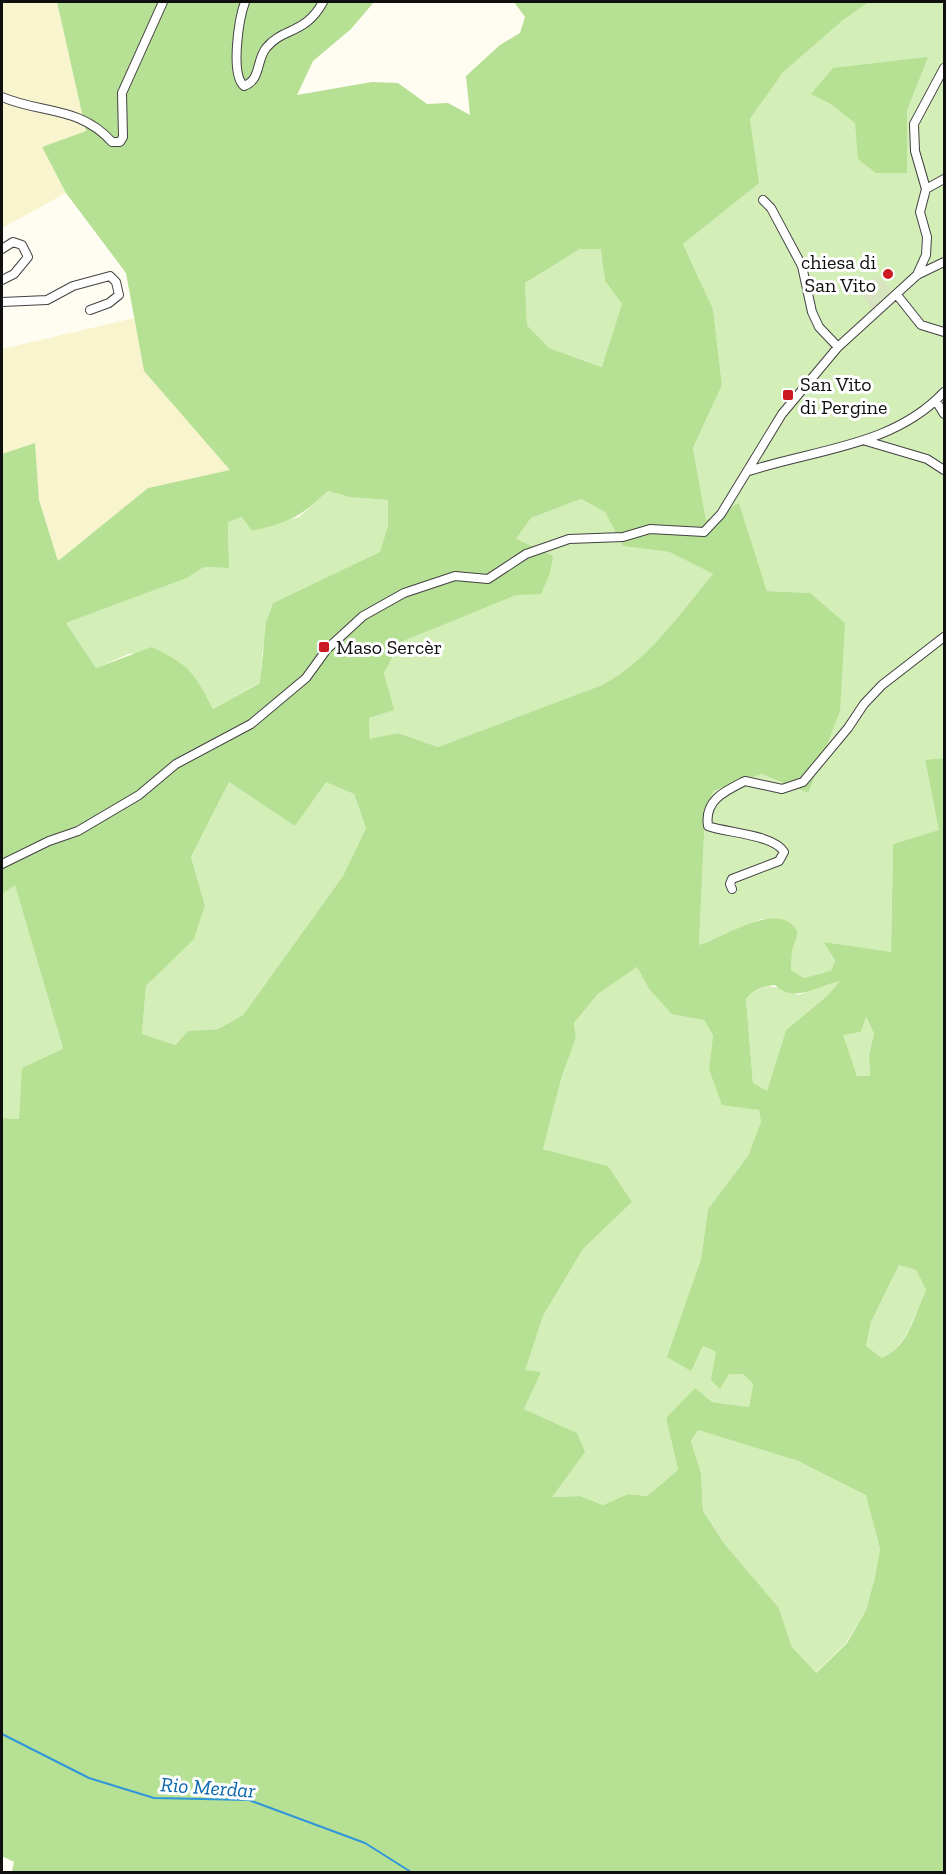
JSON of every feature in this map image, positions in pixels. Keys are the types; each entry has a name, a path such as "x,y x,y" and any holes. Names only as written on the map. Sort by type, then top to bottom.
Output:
{"street":[{"path":"2,97 84,119 112,142 120,142 123,137 122,93 163,2"},
{"path":"245,2 237,38 239,82 244,86 250,84 256,76 260,59 267,47 309,22 323,2"},
{"path":"2,864 48,841 78,831 139,795 176,764 251,724 306,678 327,649 363,616 404,593 455,576 488,579 526,554 569,539 623,537 650,529 704,532 721,514 782,414 838,347 897,295 916,274 926,255 927,237 920,212 926,189 915,151 914,124 945,68"},
{"path":"926,189 945,179"},
{"path":"763,200 771,208 802,266 812,312 819,327 838,347"},
{"path":"2,249 13,242 22,245 28,257 14,274 2,280"},
{"path":"916,274 945,262"},
{"path":"2,302 47,300 73,286 110,276 116,282 118,294 109,303 90,310"},
{"path":"897,295 921,325 945,332"},
{"path":"749,471 866,441 922,414 945,392"},
{"path":"936,401 945,414"},
{"path":"866,441 927,459 944,467"},
{"path":"732,889 730,884 732,879 779,861 783,852 781,847 765,841 708,826 707,813 717,795 745,781 782,789 803,782 848,728 864,704 882,685 945,637"}],"shaded area":[{"path":"2,2 57,2 86,131 42,147 66,193 2,228"},
{"path":"134,318 144,371 231,470 148,488 58,561 39,500 35,443 2,454 2,349"}],"green space":[{"path":"57,2 374,2 351,29 313,61 297,95 372,82 398,83 427,104 448,103 470,115 466,76 500,45 520,33 525,17 514,2 869,2 842,21 783,72 750,119 759,183 683,244 713,309 722,385 693,448 706,520 739,503 767,591 810,593 845,623 840,711 808,793 762,774 713,791 705,816 699,945 752,923 766,919 779,919 790,923 798,933 792,951 791,970 804,978 831,971 835,961 824,942 891,952 893,844 939,830 925,760 944,758 944,1872 12,1872 14,1862 2,1856 2,1118 19,1119 22,1068 63,1049 15,885 2,894 2,454 35,443 39,500 58,561 148,488 230,470 144,371 126,273 66,193 42,147 86,131","holes":["580,249 601,249 605,281 622,304 602,367 549,348 527,325 525,283","328,491 349,497 388,500 388,526 380,552 273,603 266,623 260,683 213,709 195,678 175,659 152,647 96,668 66,623 187,578 204,567 229,568 228,522 242,517 252,531 293,518 309,508","581,499 605,512 623,546 669,552 713,574 649,650 619,675 602,685 438,747 398,733 370,739 369,718 394,710 384,673 401,642 516,595 541,594 550,573 553,556 516,539 531,518","229,782 295,826 326,782 354,794 366,828 343,876 243,1015 218,1029 188,1031 176,1045 142,1034 146,986 194,939 205,905 191,857","637,967 649,989 672,1014 704,1020 713,1035 709,1069 722,1105 759,1110 761,1122 748,1156 708,1209 701,1259 667,1357 691,1371 703,1346 716,1352 711,1380 720,1389 729,1374 743,1374 753,1384 749,1407 712,1402 695,1388 666,1418 678,1470 647,1496 628,1494 603,1505 580,1496 552,1497 585,1452 577,1433 524,1409 541,1372 525,1370 543,1316 583,1249 632,1202 608,1166 543,1149 562,1076 576,1038 574,1023 598,994","840,981 827,996 786,1030 767,1091 753,1083 746,999 755,991 775,985 790,993 806,992","866,1017 874,1034 869,1054 870,1076 857,1076 843,1035 861,1032","899,1265 916,1270 926,1290 905,1337 892,1352 882,1358 866,1346 871,1322","698,1430 798,1461 866,1495 880,1549 866,1610 847,1643 816,1673 792,1647 779,1608 723,1542 703,1510 701,1473 691,1441"]},
{"path":"869,2 944,2 944,758 925,761 940,830 893,844 891,953 825,942 835,962 831,972 804,978 791,970 792,951 798,933 762,919 699,946 705,816 713,791 762,774 808,793 810,593 767,591 739,503 706,520 693,448 722,385 713,309 683,244 758,183 750,119 783,71 842,21"},
{"path":"928,57 907,110 907,173 876,173 858,159 855,123 831,104 811,94 833,68"},
{"path":"580,249 602,249 605,281 622,304 603,367 549,348 527,325 525,283"},
{"path":"876,275 892,290 872,309 860,294"},
{"path":"328,491 349,497 388,500 388,526 381,552 273,603 262,654 261,682 213,709 131,653 96,668 66,623 187,578 204,567 229,568 228,522 242,516 252,531 299,517"},
{"path":"581,499 605,512 623,546 669,552 713,574 649,650 619,675 602,685 438,747 398,733 370,740 369,718 393,710 384,673 401,642 516,594 516,539 531,518"},
{"path":"326,781 354,794 366,828 343,876 243,1015 218,1029 188,1031 177,1045 142,1034 146,986 194,938 205,904 191,857 229,782 295,826"},
{"path":"15,884 63,1050 23,1068 19,1119 2,1118 2,894"},
{"path":"637,967 649,989 672,1013 704,1020 713,1035 709,1069 742,1106 759,1110 761,1122 748,1156 708,1209 701,1259 668,1357 703,1346 716,1352 729,1374 743,1374 753,1384 749,1407 712,1402 695,1389 666,1418 678,1470 647,1496 628,1494 603,1505 580,1496 551,1497 577,1433 524,1409 540,1373 524,1370 543,1316 583,1249 632,1202 608,1166 543,1149 562,1076 576,1038 574,1023 598,994"},
{"path":"841,980 827,996 786,1030 767,1092 753,1083 746,999 764,987 783,989 798,995"},
{"path":"865,1016 874,1034 869,1054 870,1076 857,1076 842,1035 861,1032"},
{"path":"899,1265 916,1270 926,1290 905,1337 899,1345 882,1358 866,1346 871,1322"},
{"path":"698,1430 798,1461 866,1494 880,1549 866,1610 846,1643 815,1673 792,1647 779,1608 723,1542 703,1509 701,1473 691,1441"}],"waterway":[{"name":"Rio Merdar","path":"2,1734 89,1778 154,1798 249,1800 365,1843 411,1872"}],"place":[{"name":"chiesa di San Vito","path":"888,274"},
{"name":"San Vito di Pergine","path":"788,395"},
{"name":"Maso Sercèr","path":"324,647"}]}
